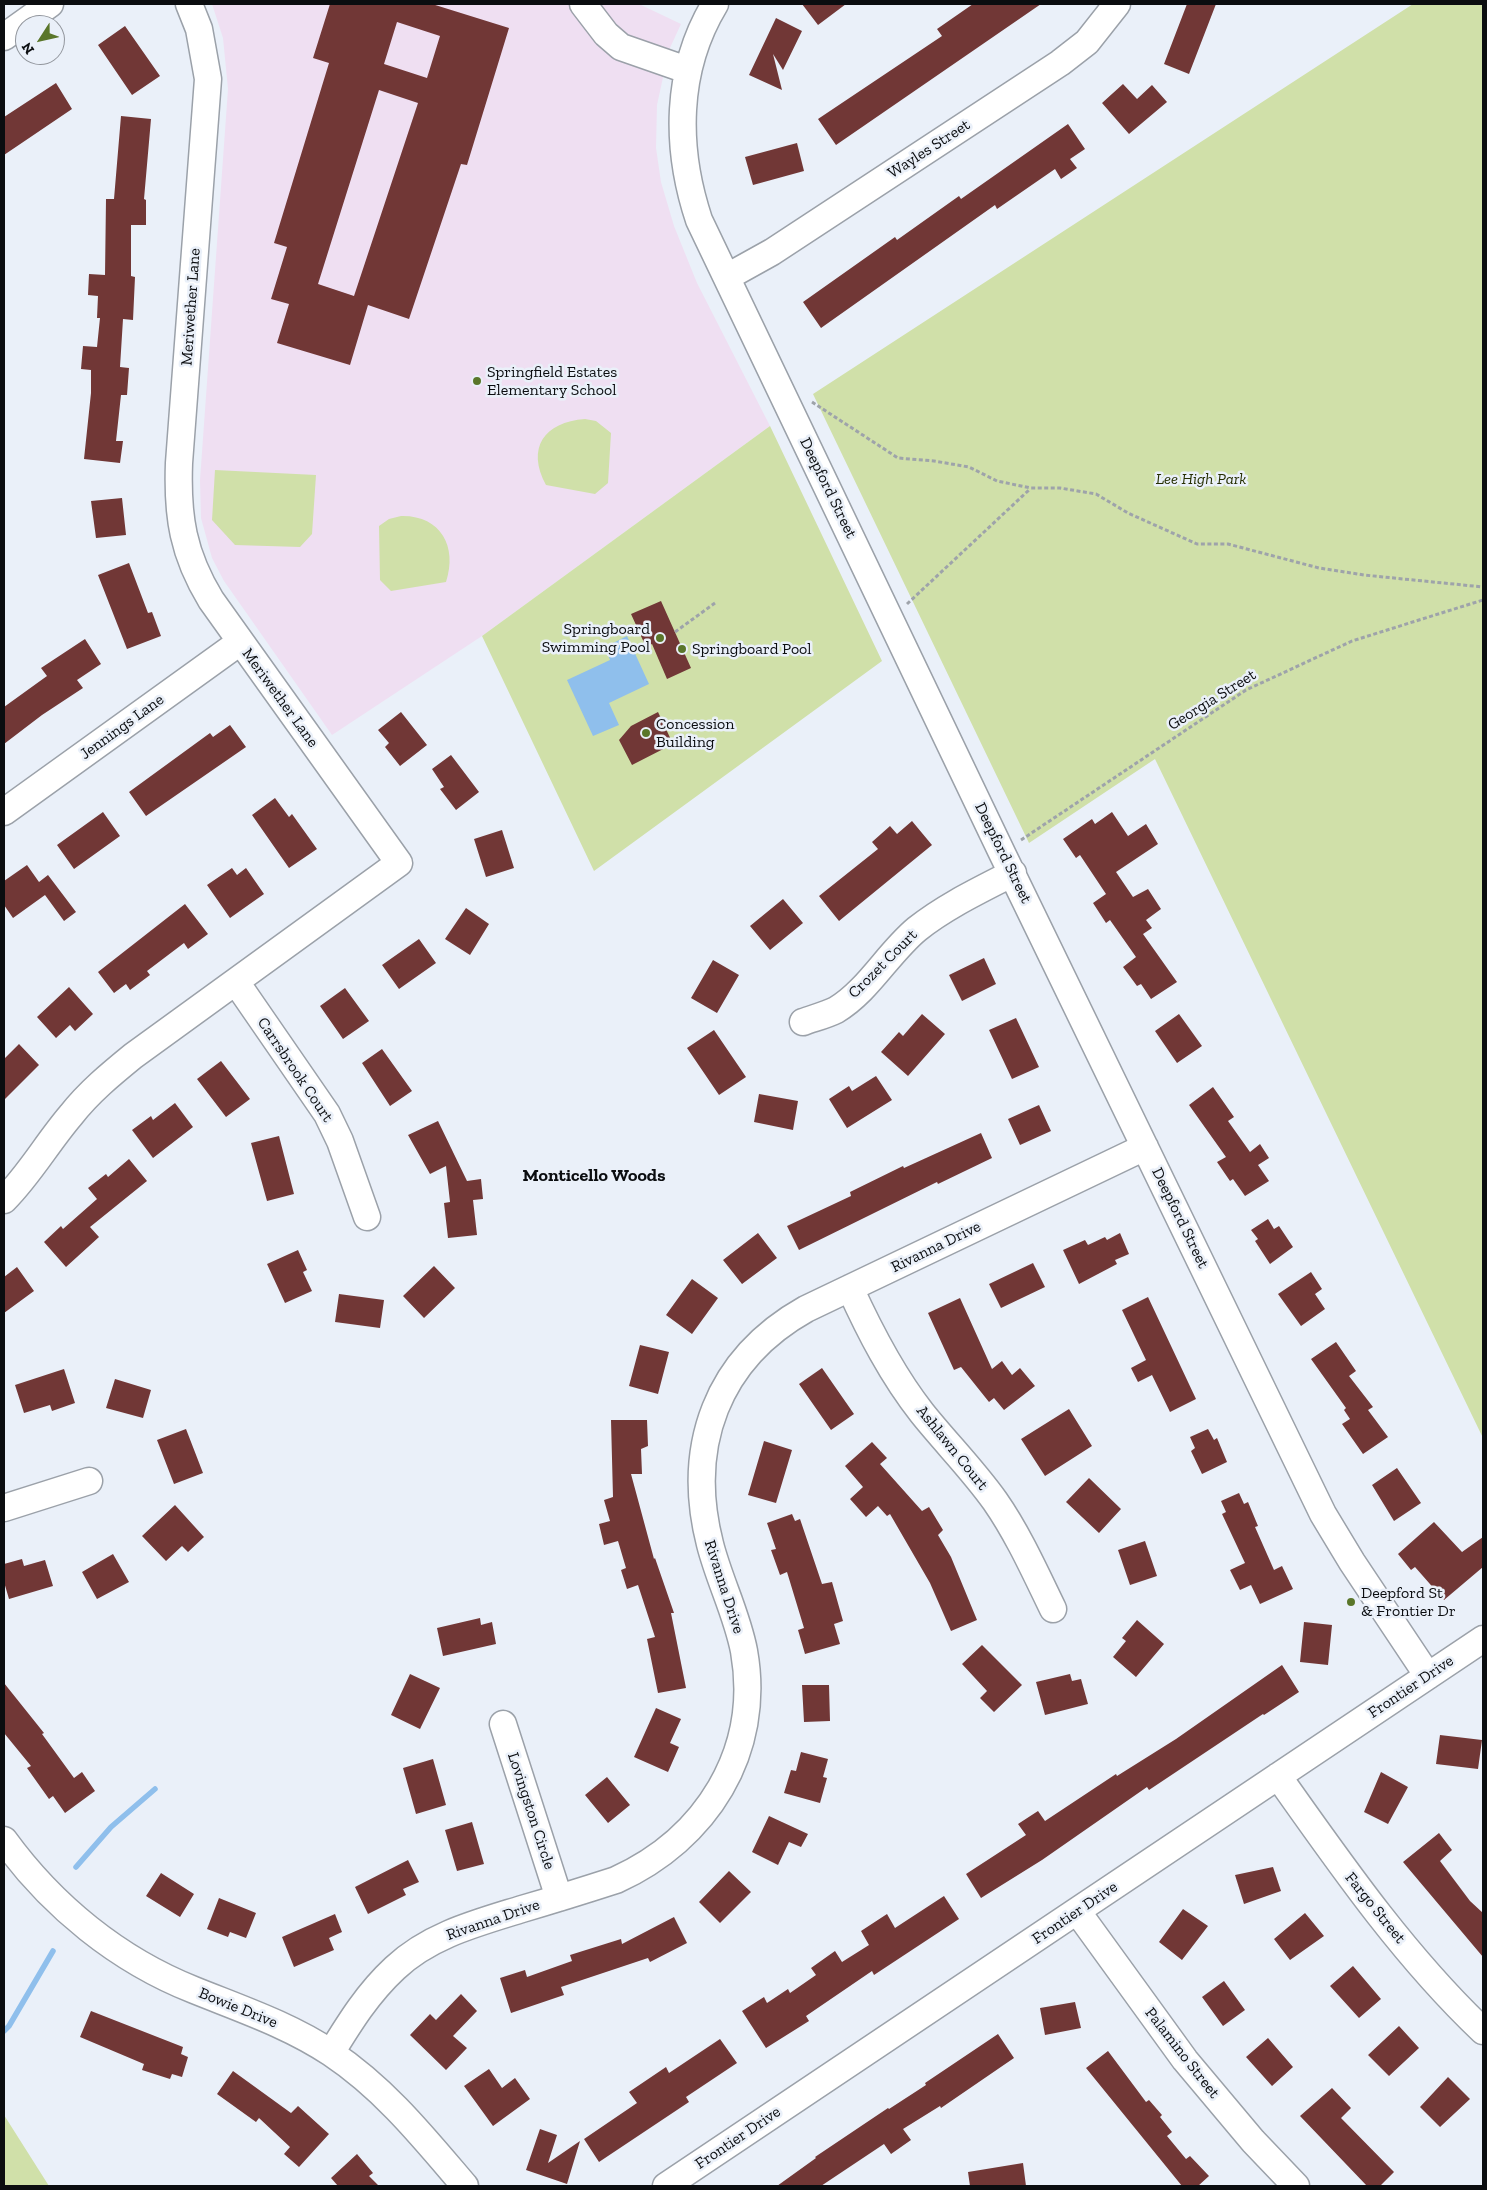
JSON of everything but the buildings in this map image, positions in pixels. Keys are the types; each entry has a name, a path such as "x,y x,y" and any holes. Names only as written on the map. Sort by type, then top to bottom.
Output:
{"street":[{"path":"4,37 50,4"},
{"name":"Meriwether Lane","path":"4,1200 35,1164 71,1114 101,1082 133,1056 399,863 240,642 198,578 186,549 180,519 179,463 208,79 199,29 189,4"},
{"path":"583,4 606,34 621,47 687,70"},
{"name":"Deepford Street","path":"716,4 704,24 687,70 682,111 682,144 686,171 700,220 1007,863 1323,1514 1352,1562 1428,1676"},
{"name":"Wayles Street","path":"727,277 772,252 1060,63 1087,42 1117,4"},
{"name":"Jennings Lane","path":"4,812 240,642"},
{"name":"Crozet Court","path":"803,1022 836,1010 857,993 900,945 918,929 1007,863"},
{"name":"Carrsbrook Court","path":"236,982 327,1114 340,1141 368,1218"},
{"name":"Rivanna Drive","path":"331,2053 361,2005 374,1989 396,1967 416,1952 462,1928 616,1880 659,1857 697,1822 714,1801 726,1780 743,1728 747,1677 739,1630 710,1546 703,1514 700,1477 706,1435 726,1386 740,1364 758,1344 794,1315 1145,1147"},
{"name":"Ashlawn Court","path":"850,1288 893,1374 922,1413 970,1467 996,1503 1016,1536 1053,1608"},
{"path":"4,1508 89,1481"},
{"name":"Frontier Drive","path":"666,2186 1482,1641"},
{"name":"Lovingston Circle","path":"503,1724 559,1898"},
{"name":"Fargo Street","path":"1278,1776 1343,1869 1402,1944 1483,2031"},
{"name":"Bowie Drive","path":"4,1840 47,1892 82,1924 115,1948 151,1970 193,1990 277,2022 331,2053 372,2084 406,2117 465,2186"},
{"name":"Palamino Street","path":"1077,1911 1185,2060 1253,2141 1296,2186"}],"path":[{"path":"805,397 898,458 970,467 997,481 1031,488 1060,488 1096,494 1128,513 1197,544 1228,544 1320,568 1364,575 1483,588"},
{"path":"891,620 1031,488"},
{"name":"Georgia Street","path":"1007,863 1246,690 1352,641 1483,600"},
{"path":"675,632 715,603"}],"shaded area":[{"name":"Springfield Estates Elementary School","path":"212,4 639,4 681,24 669,50 657,105 656,148 661,182 674,226 697,283 770,426 482,636 332,735 224,581 212,558 201,518 200,480 228,89 223,38"}],"green space":[{"name":"Lee High Park","path":"1413,4 1483,4 1483,1438 1155,759 1029,843 813,394"},
{"path":"585,419 596,421 611,433 608,483 595,494 546,485 540,472 538,460 539,449 543,439 549,431 559,425"},
{"name":"Springboard Pool","path":"770,426 882,661 594,871 482,636"},
{"path":"215,470 316,475 312,534 300,547 235,545 212,520"},
{"path":"401,516 415,517 426,521 436,527 443,535 450,556 446,582 391,591 380,580 379,526 389,519"},
{"path":"4,2115 49,2186 4,2186"}],"water":[{"path":"627,636 649,684 609,703 619,725 593,736 567,680 610,660 605,647"}],"waterway":[{"path":"76,1867 111,1827 155,1789"},
{"path":"4,2031 9,2026 53,1951"}],"place":[{"name":"Springfield Estates Elementary School","path":"477,381"},
{"name":"Springboard Swimming Pool","path":"660,638"},
{"name":"Springboard Pool","path":"682,649"},
{"name":"Concession Building","path":"646,733"},
{"name":"Deepford St & Frontier Dr","path":"1351,1602"}],"district":[{"name":"Monticello Woods","path":"594,1176"}]}
